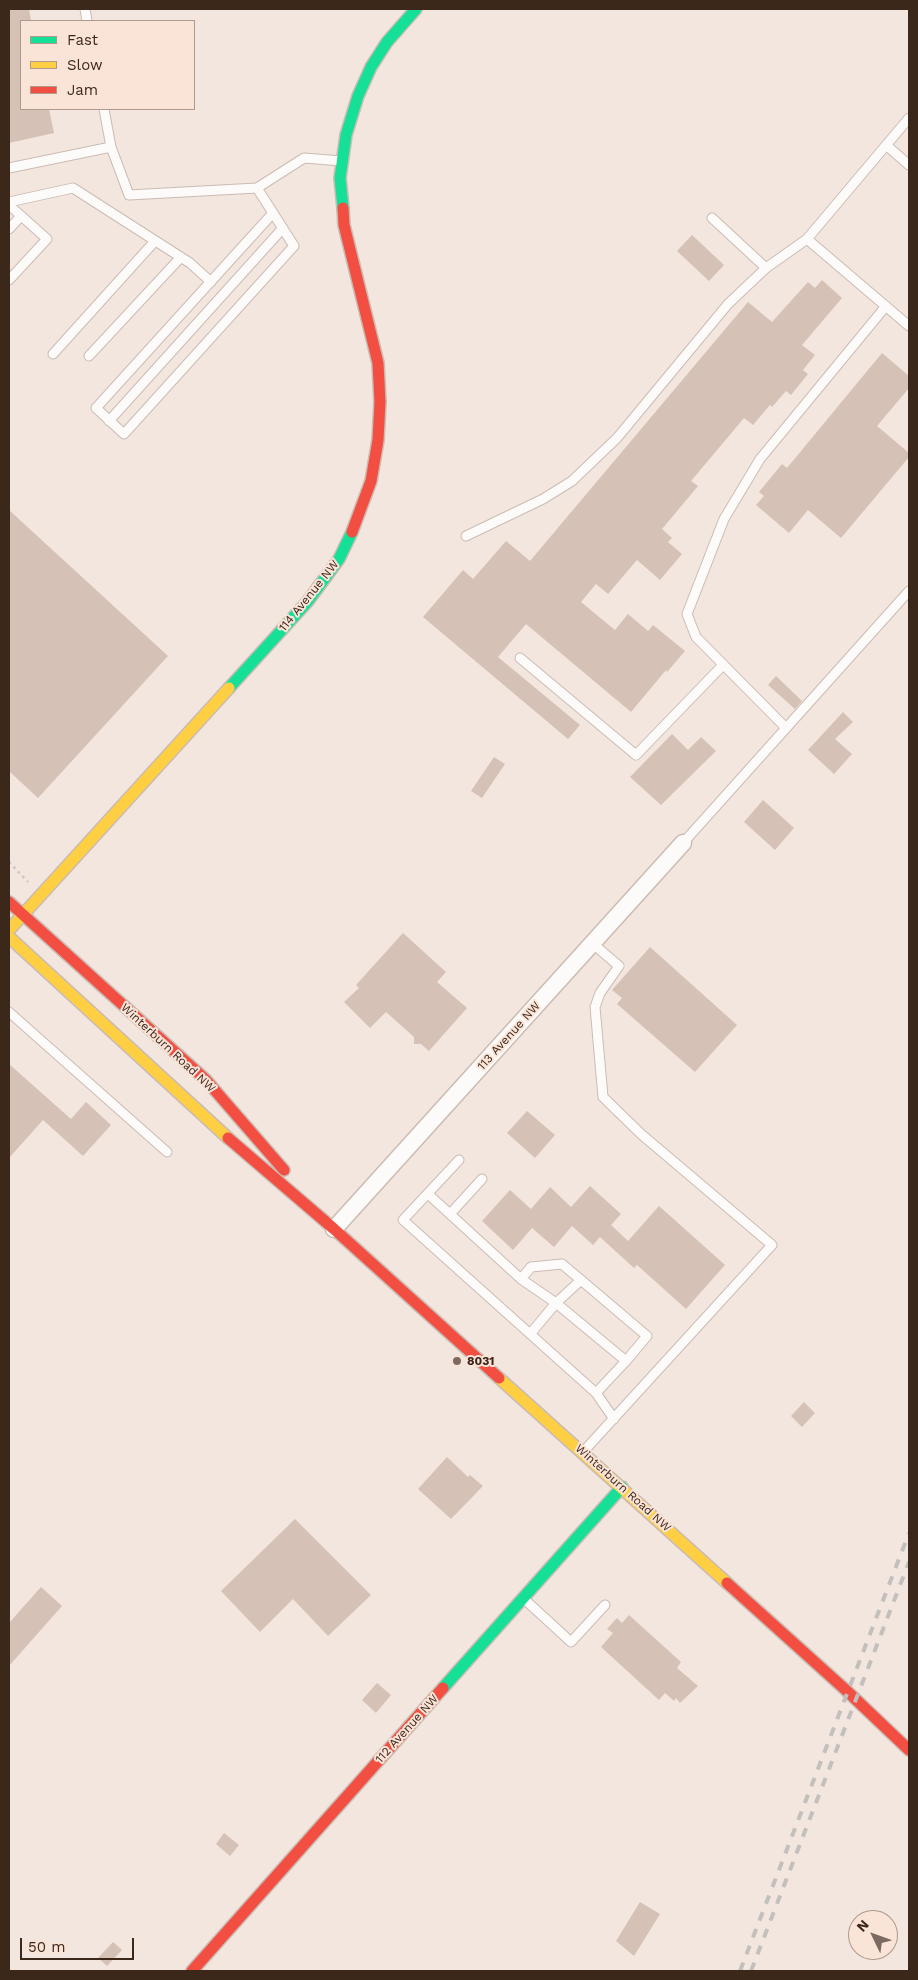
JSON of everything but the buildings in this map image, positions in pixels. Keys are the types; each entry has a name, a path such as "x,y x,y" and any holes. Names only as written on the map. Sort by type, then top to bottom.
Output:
{"street":[{"name":"114 Avenue NW","path":"9,930 308,601 339,559 358,520 372,481 378,440 380,402 378,363 344,226 340,178 346,135 358,96 371,67 387,42 416,9"},
{"name":"113 Avenue NW","path":"334,1228 683,843"},
{"name":"Winterburn Road NW","path":"9,902 206,1080 334,1228"},
{"name":"Winterburn Road NW","path":"9,937 208,1121 334,1228 848,1692 909,1750"},
{"name":"112 Avenue NW","path":"192,1971 622,1487"}],"lane":[{"path":"104,110 111,147 129,194 257,188 304,158 343,161"},
{"path":"466,536 544,499 572,481 617,438 728,304 766,268 807,239 909,118"},
{"path":"886,146 909,164"},
{"path":"9,168 111,147"},
{"path":"9,204 73,188 190,263 210,282"},
{"path":"257,188 283,228 294,246 124,434 96,408 273,213"},
{"path":"9,204 47,239 9,280"},
{"path":"9,229 21,216"},
{"path":"712,218 766,268"},
{"path":"109,421 283,228"},
{"path":"807,239 909,326"},
{"path":"53,354 155,241"},
{"path":"89,356 180,257"},
{"path":"786,728 696,637 687,614 724,519 760,459 886,306"},
{"path":"683,843 909,591"},
{"path":"520,658 636,755 723,665"},
{"path":"583,1452 772,1245 641,1134 602,1097 595,1007 600,993 619,966 592,943"},
{"path":"9,1012 167,1152"},
{"path":"459,1160 403,1220 596,1393 614,1419"},
{"path":"450,1214 482,1179"},
{"path":"428,1194 521,1279 556,1304 626,1361"},
{"path":"521,1279 531,1267 562,1264 647,1336 596,1393"},
{"path":"531,1333 556,1304 581,1280"},
{"path":"523,1598 572,1642 605,1605"}],"path":[{"path":"9,862 21,876 42,894"}],"railway":[{"path":"740,1971 909,1533"},
{"path":"751,1971 909,1562"}],"traffic: fast":[{"path":"343,208 340,178 346,135 358,96 371,67 387,42 416,9"},
{"path":"229,688 308,601 339,559 352,532"},
{"path":"443,1688 622,1487"}],"traffic: slow":[{"path":"9,930 229,688"},
{"path":"9,937 228,1138"},
{"path":"499,1378 727,1583"}],"traffic: jam":[{"path":"343,208 344,225 378,363 380,402 378,440 371,481 352,532"},
{"path":"9,902 206,1080 284,1170"},
{"path":"228,1138 334,1229 499,1378"},
{"path":"727,1583 909,1750"},
{"path":"192,1971 443,1688"}],"place":[{"name":"8031","path":"457,1361"}]}
